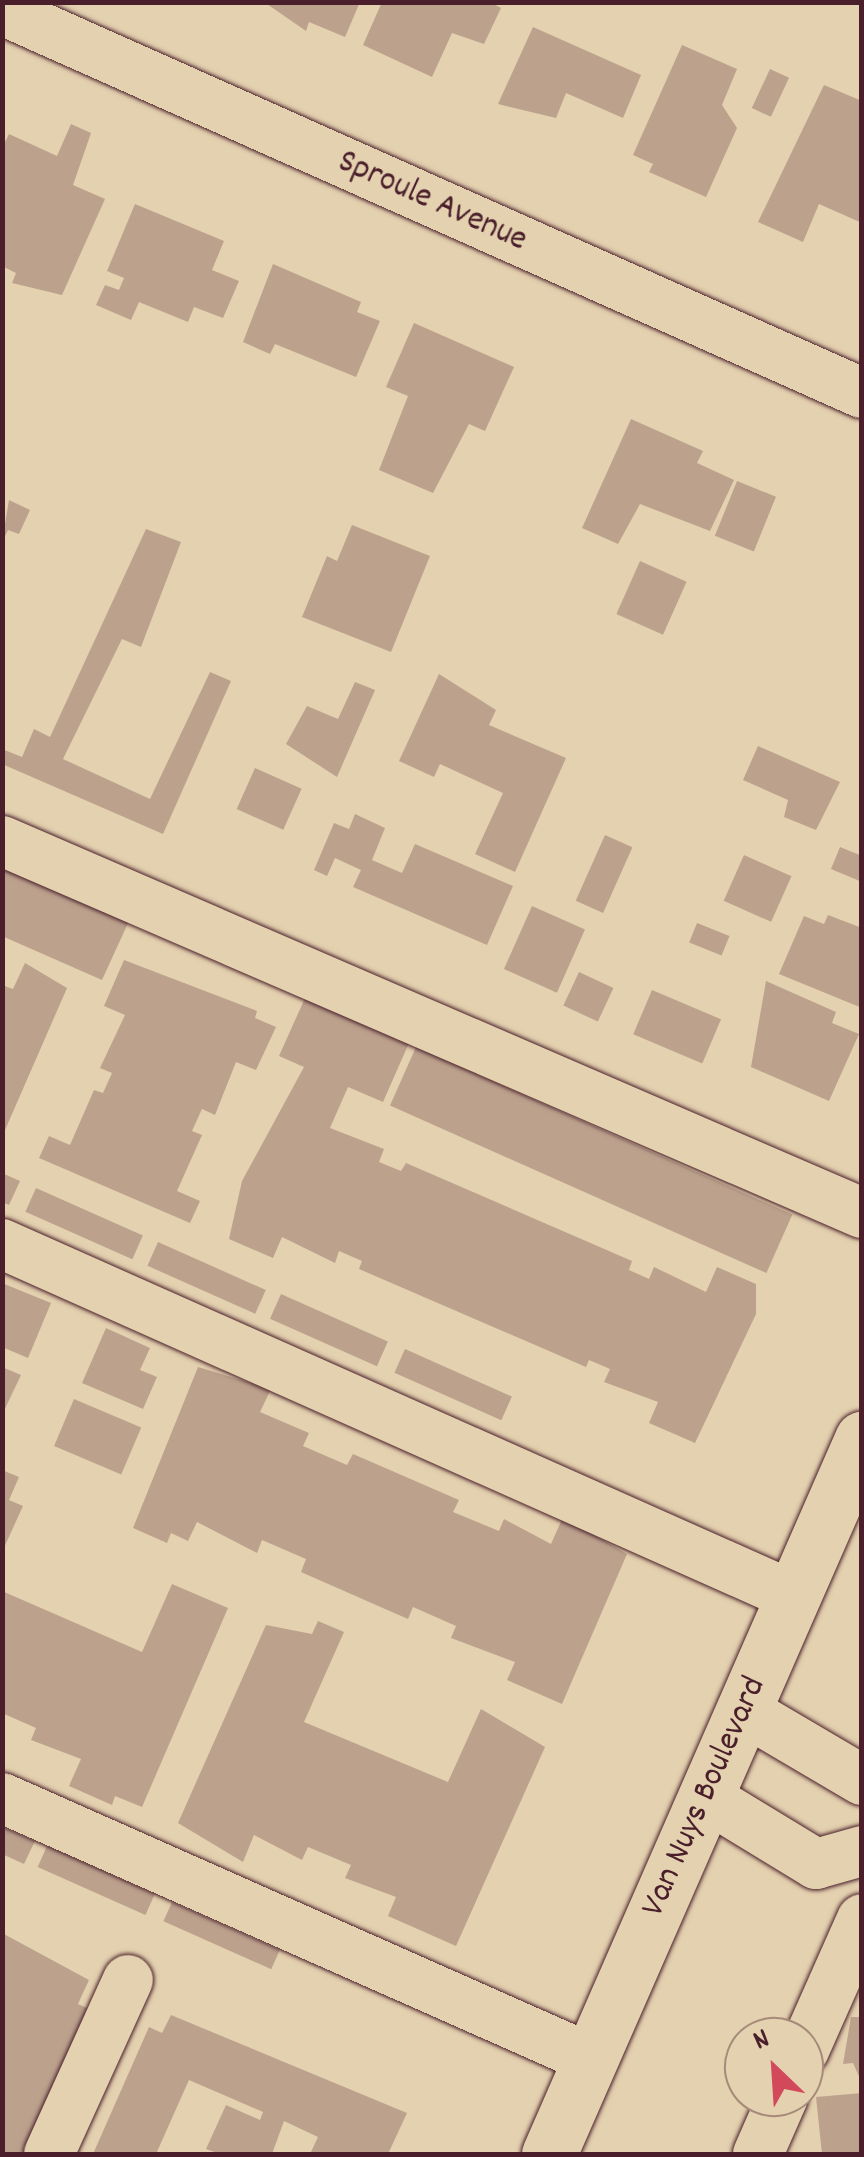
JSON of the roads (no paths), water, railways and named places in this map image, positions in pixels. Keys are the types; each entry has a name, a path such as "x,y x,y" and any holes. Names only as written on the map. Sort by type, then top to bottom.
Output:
{"main road":[{"name":"Van Nuys Boulevard","path":"549,2154 862,1439"}],"street":[{"name":"Sproule Avenue","path":"2,10 862,393"},
{"path":"2,841 862,1213"},
{"path":"2,1244 792,1596"},
{"path":"744,1710 862,1780"},
{"path":"706,1797 816,1864 862,1851"},
{"path":"2,1798 591,2059"},
{"path":"818,2017 862,1918"},
{"path":"49,2154 128,1980"},
{"path":"758,2154 774,2117"}]}
